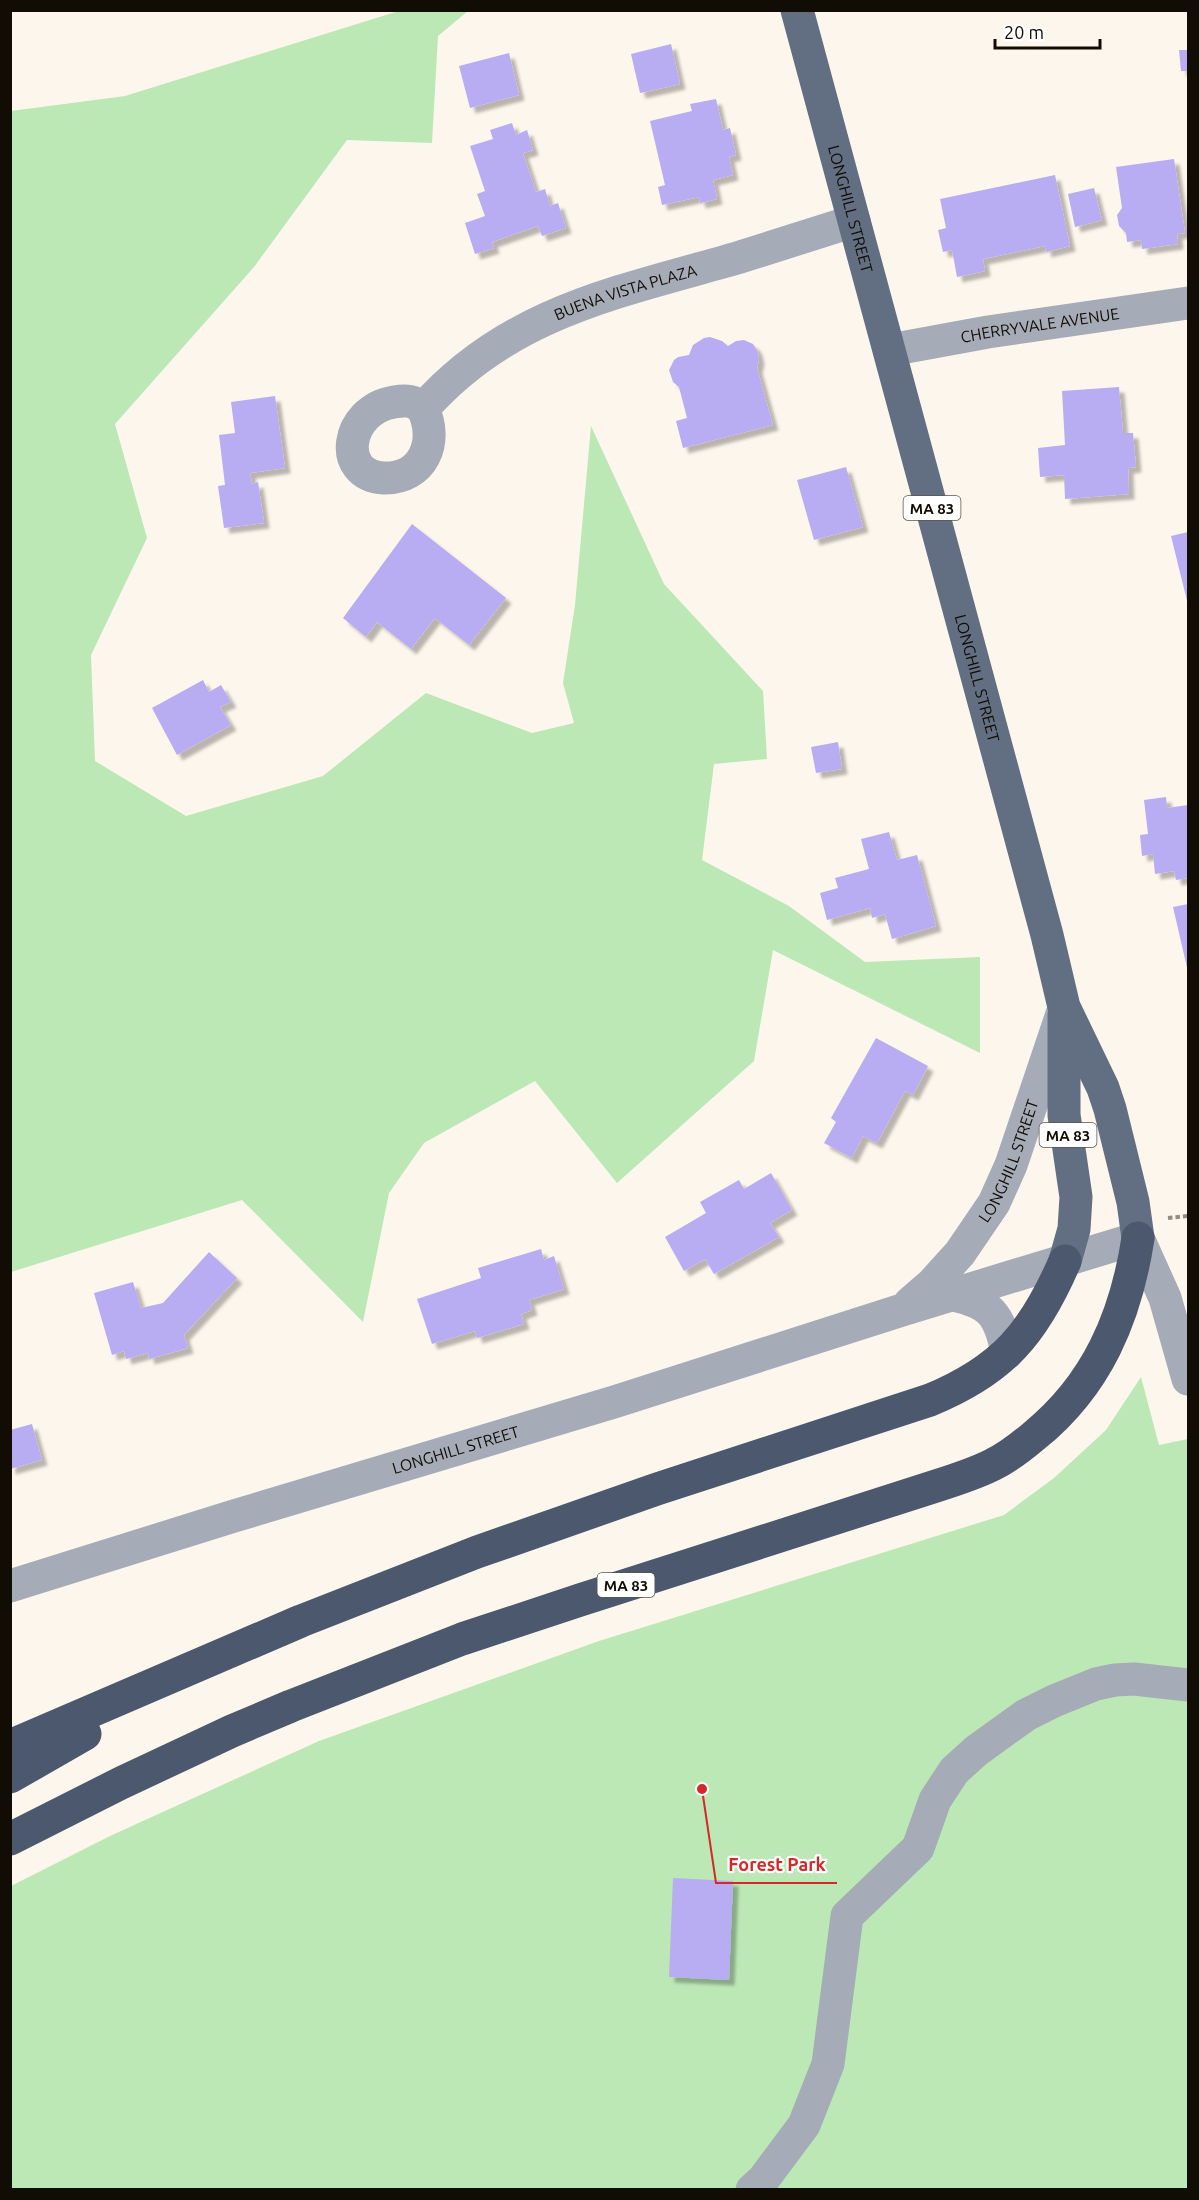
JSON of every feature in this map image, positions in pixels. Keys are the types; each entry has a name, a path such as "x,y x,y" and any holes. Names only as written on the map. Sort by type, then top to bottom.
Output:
{"highway":[{"name":"MA 83","path":"10,1839 121,1783 242,1727 462,1639 579,1599 936,1486 994,1464 1044,1428 1067,1405 1104,1354 1115,1329 1130,1281 1138,1238"},
{"name":"MA 83","path":"209,1662 301,1621 532,1531 930,1400 960,1388 986,1371 1007,1353 1036,1318 1065,1261"},
{"path":"10,1746 209,1662"},
{"path":"10,1777 209,1662"}],"main road":[{"name":"LONGHILL STREET","path":"797,10 1047,935 1064,1007"},
{"name":"MA 83","path":"1064,1007 1110,1109 1133,1202 1138,1238"},
{"name":"MA 83","path":"1064,1007 1064,1115 1076,1197 1074,1229 1065,1261"}],"street":[{"name":"BUENA VISTA PLAZA","path":"423,409 444,385 488,352 516,334 576,305 609,293 738,257 854,221"},
{"name":"CHERRYVALE AVENUE","path":"890,350 988,332 1188,303"},
{"name":"LONGHILL STREET","path":"902,1310 932,1284 960,1253 994,1203 1011,1165 1064,1007"},
{"name":"LONGHILL STREET","path":"10,1586 614,1402 952,1294 1138,1238"},
{"path":"1138,1238 1165,1298 1188,1379"},
{"path":"952,1294 976,1300 988,1307 1001,1328 1007,1353"},
{"path":"752,2190 763,2180 804,2125 828,2064 847,1916 918,1848 935,1800 954,1771 976,1751 1026,1715 1096,1684 1134,1679 1188,1685"}],"green space":[{"path":"402,10 468,11 438,36 432,143 347,140 254,267 115,424 147,538 91,655 95,761 186,816 323,776 426,693 532,733 574,723 563,683 575,605 591,426 664,584 763,691 767,759 714,764 702,860 789,906 865,962 980,957 980,1053 773,950 754,1061 617,1183 535,1081 424,1143 389,1193 363,1322 242,1200 11,1272 11,111 125,96"},
{"path":"1141,1377 1159,1445 1188,1439 1188,2189 11,2190 11,1886 110,1836 319,1741 599,1641 1004,1515 1054,1478 1106,1430"}],"building":[{"path":"671,44 680,84 640,93 631,54"},
{"path":"1179,50 1188,50 1188,71 1181,71"},
{"path":"509,53 519,95 470,108 459,66"},
{"path":"716,99 723,130 730,128 736,155 729,157 733,175 713,180 717,199 700,203 699,197 662,205 658,187 665,185 650,121 692,111 690,104"},
{"path":"512,123 516,135 527,130 533,150 523,153 536,192 545,189 550,206 558,203 566,228 542,236 538,226 492,242 494,248 475,254 465,223 485,216 477,194 485,191 470,146 493,139 490,130"},
{"path":"1174,159 1185,233 1177,234 1178,244 1142,249 1141,240 1127,242 1126,233 1119,226 1117,215 1122,208 1116,167"},
{"path":"1055,175 1070,246 1046,252 1045,246 983,259 985,271 957,277 952,250 943,252 938,230 946,228 940,199"},
{"path":"1094,188 1102,220 1075,227 1068,194"},
{"path":"710,337 728,346 736,341 744,340 753,344 757,350 759,359 757,368 773,425 683,448 676,421 687,418 679,387 673,382 669,370 674,360 689,355 693,345"},
{"path":"1119,387 1123,433 1133,433 1136,467 1128,468 1129,494 1065,499 1064,475 1040,477 1038,448 1065,445 1062,391"},
{"path":"275,396 285,468 250,473 252,484 258,482 264,523 224,528 218,486 225,485 219,435 235,433 231,402"},
{"path":"846,467 863,527 814,540 797,480"},
{"path":"412,524 506,598 469,645 435,618 411,649 377,622 366,637 343,618"},
{"path":"1188,532 1188,605 1171,536"},
{"path":"203,680 209,692 221,685 231,702 220,707 231,725 177,755 152,708"},
{"path":"838,742 842,769 816,773 811,747"},
{"path":"1166,797 1167,808 1188,805 1188,878 1176,880 1174,871 1155,874 1153,854 1142,856 1140,835 1148,834 1144,800"},
{"path":"889,832 897,860 917,855 936,926 892,939 885,914 872,918 870,908 827,920 820,893 838,888 835,878 869,869 861,839"},
{"path":"1188,904 1188,972 1173,907"},
{"path":"876,1038 928,1066 913,1095 905,1091 877,1143 863,1136 852,1158 824,1143 836,1122 831,1118"},
{"path":"771,1173 792,1210 770,1223 779,1237 714,1274 705,1259 684,1271 665,1237 706,1213 700,1202 739,1180 744,1189"},
{"path":"541,1249 544,1260 554,1256 564,1289 529,1300 532,1310 521,1314 524,1324 477,1338 475,1331 432,1344 417,1299 481,1278 478,1268"},
{"path":"209,1252 237,1278 184,1335 188,1348 149,1359 148,1353 126,1359 124,1351 112,1355 94,1293 133,1282 141,1308 163,1303"},
{"path":"32,1424 42,1460 10,1469 10,1430"},
{"path":"673,1878 733,1881 729,1980 669,1977"}],"place":[{"name":"Forest Park","path":"702,1789"}]}
